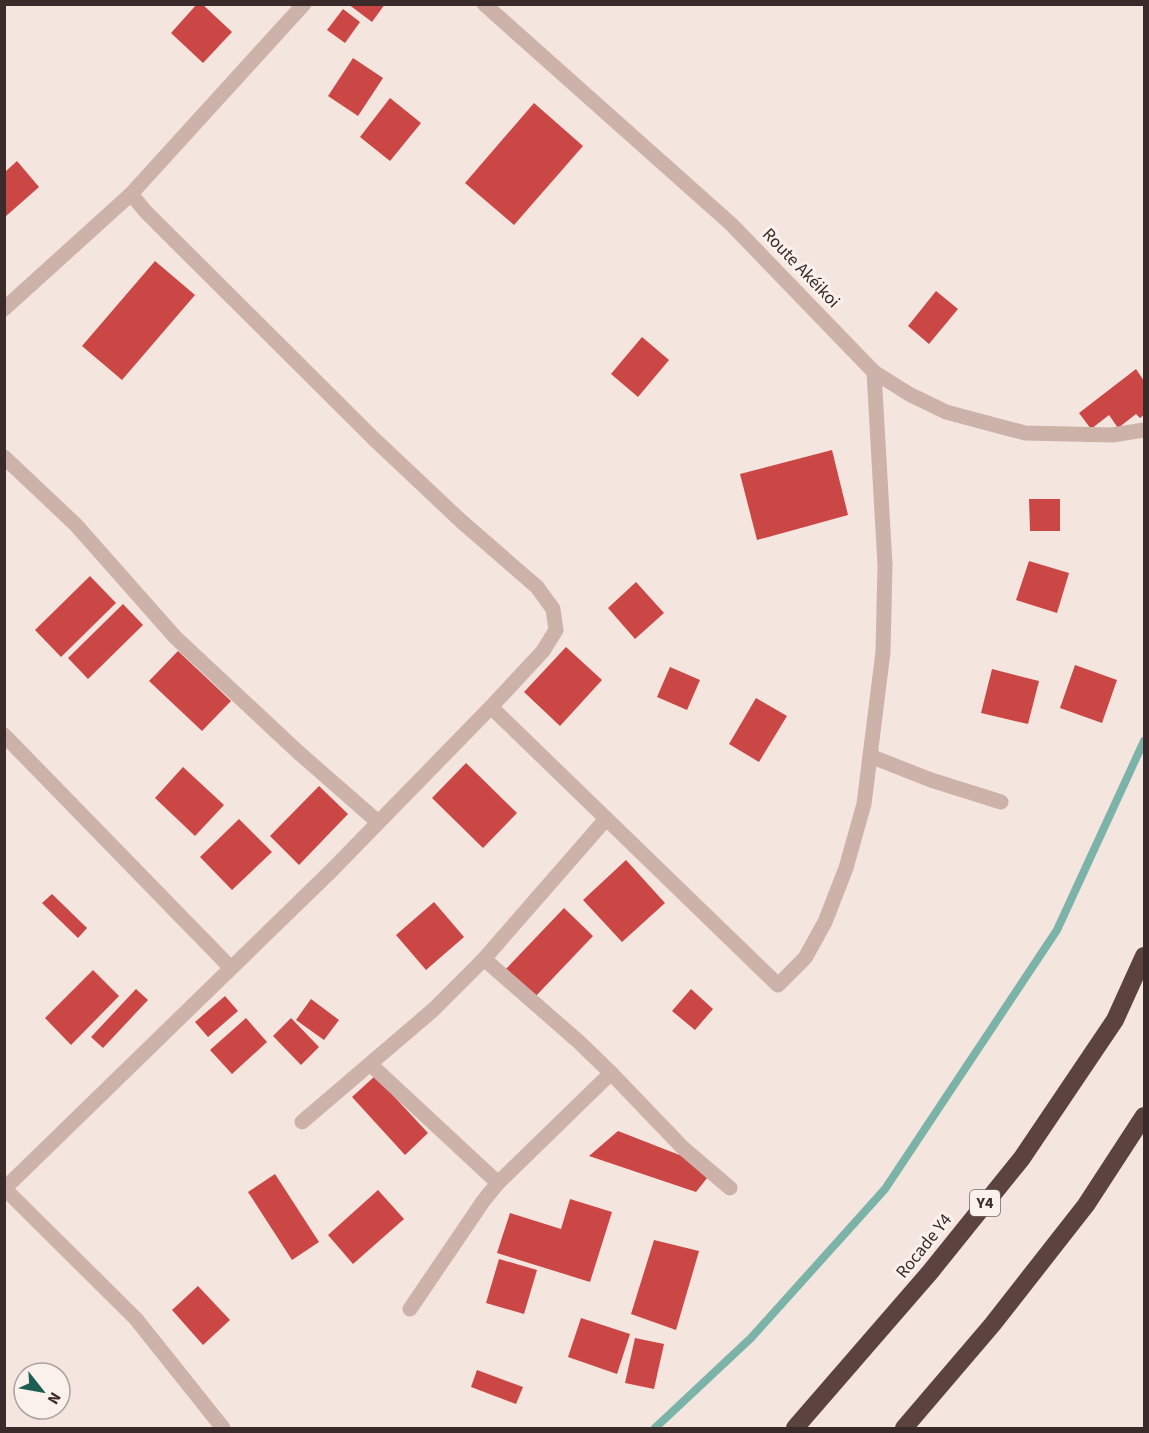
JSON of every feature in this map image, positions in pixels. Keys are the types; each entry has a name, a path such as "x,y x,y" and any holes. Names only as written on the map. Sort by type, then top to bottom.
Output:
{"highway":[{"name":"Rocade Y4","path":"795,1428 931,1271 1022,1158 1115,1020 1144,956"},
{"path":"904,1428 992,1325 1086,1205 1144,1116"}],"street":[{"path":"4,309 118,204 132,194 304,4"},
{"name":"Route Akéikoi","path":"484,4 731,224 874,372 909,394 946,412 984,424 1025,433 1112,435 1144,430"},
{"path":"132,194 146,212 373,438 461,522 537,586 553,609 556,630 543,651 491,707 331,871 5,1188 136,1319 223,1428"},
{"path":"491,707 778,985 805,958 825,922 846,868 864,804 883,652 885,565 874,372"},
{"path":"4,457 84,533 183,644 298,752 378,822"},
{"path":"4,735 230,967"},
{"path":"870,756 931,780 1001,802"},
{"path":"303,1122 433,1010 484,959 606,819"},
{"path":"484,959 611,1073 683,1148 730,1188"},
{"path":"370,1064 498,1182"},
{"path":"410,1309 498,1182 611,1073"}],"building":[{"path":"197,4 202,4 232,32 203,63 171,33"},
{"path":"348,4 385,4 372,22"},
{"path":"343,9 360,22 345,43 327,30"},
{"path":"353,58 383,78 358,116 328,96"},
{"path":"390,98 421,123 390,161 360,137"},
{"path":"534,103 583,146 514,225 465,183"},
{"path":"17,161 39,187 5,217 5,172"},
{"path":"155,261 195,295 122,380 82,346"},
{"path":"936,291 958,309 929,344 908,326"},
{"path":"642,337 669,360 638,397 611,374"},
{"path":"1136,369 1144,381 1144,415 1140,418 1136,414 1118,428 1109,415 1091,429 1079,413"},
{"path":"832,450 848,515 757,540 740,474"},
{"path":"1029,499 1060,499 1060,531 1030,531"},
{"path":"1029,561 1069,573 1057,613 1016,600"},
{"path":"90,576 116,603 61,657 35,630"},
{"path":"636,582 664,613 635,639 608,608"},
{"path":"123,604 143,625 88,679 68,658"},
{"path":"566,647 602,680 560,726 524,692"},
{"path":"178,651 231,701 202,731 149,681"},
{"path":"1075,665 1117,680 1102,723 1060,708"},
{"path":"670,667 700,680 687,710 657,697"},
{"path":"992,669 1039,681 1028,724 981,713"},
{"path":"756,698 787,716 759,762 729,744"},
{"path":"466,763 517,813 483,848 432,798"},
{"path":"183,767 224,805 195,836 155,798"},
{"path":"319,786 348,814 299,865 270,836"},
{"path":"239,819 272,852 232,890 200,857"},
{"path":"626,860 665,903 622,942 583,900"},
{"path":"52,894 87,928 78,938 42,903"},
{"path":"434,902 464,937 426,970 396,935"},
{"path":"564,908 593,936 534,998 505,970"},
{"path":"93,970 119,996 71,1045 45,1018"},
{"path":"136,989 148,1000 103,1048 91,1037"},
{"path":"691,989 713,1009 695,1030 672,1011"},
{"path":"225,996 238,1011 208,1037 195,1022"},
{"path":"311,999 339,1020 324,1040 296,1020"},
{"path":"246,1018 267,1042 232,1074 210,1050"},
{"path":"291,1018 319,1047 301,1065 273,1036"},
{"path":"375,1076 428,1133 405,1155 352,1097"},
{"path":"618,1131 682,1156 707,1178 696,1192 589,1156"},
{"path":"275,1174 319,1242 292,1260 248,1192"},
{"path":"378,1190 404,1219 353,1264 328,1235"},
{"path":"570,1199 612,1212 590,1282 497,1253 510,1213 561,1229"},
{"path":"654,1240 699,1251 676,1330 631,1314"},
{"path":"499,1259 537,1270 524,1314 486,1303"},
{"path":"198,1286 230,1320 203,1345 172,1310"},
{"path":"581,1318 630,1334 617,1374 568,1357"},
{"path":"635,1338 664,1344 654,1389 625,1383"},
{"path":"477,1370 523,1387 516,1404 471,1387"}],"waterway":[{"path":"655,1428 751,1338 885,1189 1057,930 1144,741"}]}
